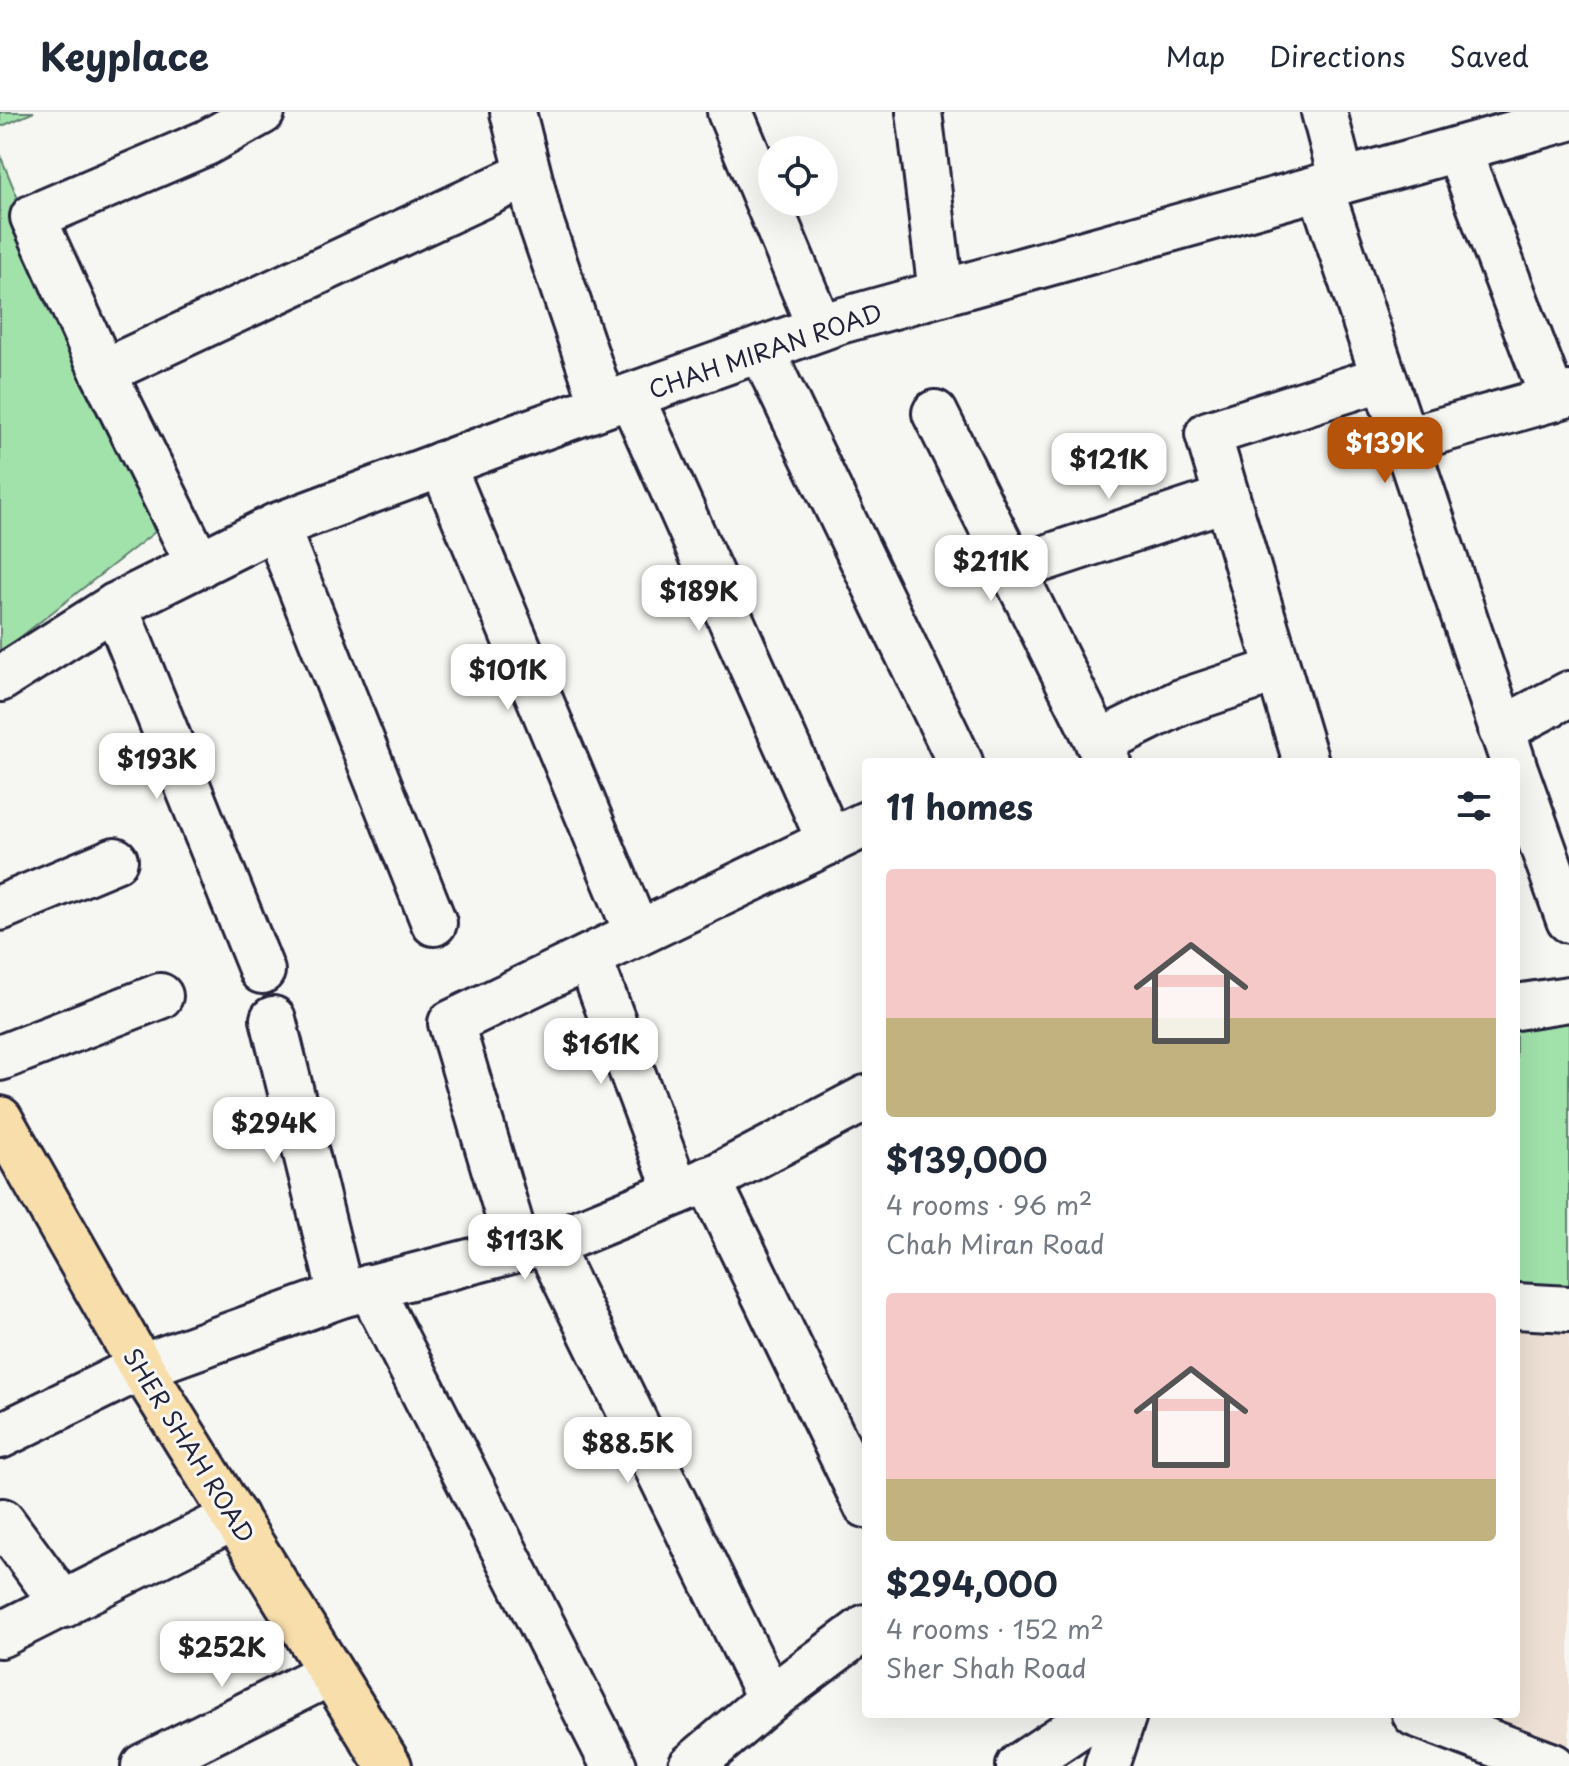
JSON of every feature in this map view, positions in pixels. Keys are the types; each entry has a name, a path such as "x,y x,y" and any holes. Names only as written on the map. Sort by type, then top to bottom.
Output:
{"main road":[{"name":"SHER SHAH ROAD","path":"0,1119 141,1367 389,1766"}],"street":[{"path":"199,565 103,372 33,217 206,143 262,112"},
{"path":"513,112 540,220 617,400 848,833 451,1023 532,1245 770,1699"},
{"path":"730,112 820,328"},
{"path":"919,112 941,293"},
{"path":"1324,112 1331,184 1384,378 1507,746 1569,694"},
{"name":"CHAH MIRAN ROAD","path":"0,679 115,606 276,526 617,400 820,328 1569,118"},
{"path":"1406,440 1561,397 1458,149"},
{"path":"103,372 528,174"},
{"path":"761,349 958,758"},
{"path":"1305,758 1208,434 1384,378"},
{"path":"935,413 1103,752 1181,702 1278,670"},
{"path":"442,464 637,933"},
{"path":"1012,569 1227,498"},
{"path":"276,526 434,923"},
{"path":"115,606 262,971"},
{"path":"1520,781 1560,866 1569,920"},
{"path":"0,908 115,860"},
{"path":"589,957 692,1186 862,1498"},
{"path":"0,1058 160,996"},
{"path":"1520,1006 1569,999"},
{"path":"273,1019 356,1291 614,1766"},
{"path":"0,1436 141,1367 356,1291 532,1245 692,1186 862,1110"},
{"path":"1520,1306 1569,1309"},
{"path":"0,1635 235,1517"},
{"path":"2,1521 64,1605"},
{"path":"691,1766 770,1699 862,1630"},
{"path":"144,1766 330,1673"},
{"path":"1426,1718 1553,1766"},
{"path":"1019,1766 1116,1742"}],"shaded area":[{"path":"1520,1327 1569,1329 1569,1759 1461,1718 1520,1718"}],"green space":[{"path":"0,112 34,112 0,127"},
{"path":"0,155 155,532 0,653"},
{"path":"1569,1016 1569,1300 1520,1296 1520,1022"}]}
